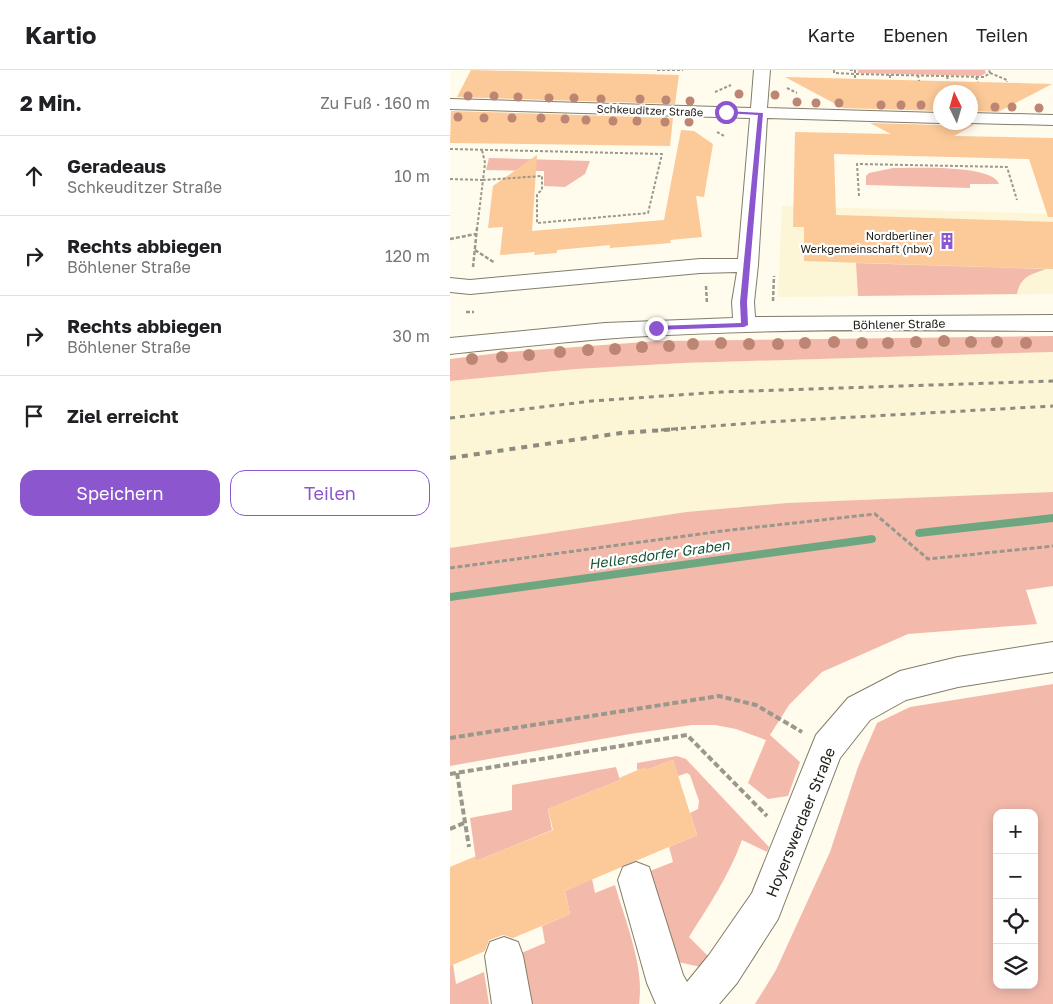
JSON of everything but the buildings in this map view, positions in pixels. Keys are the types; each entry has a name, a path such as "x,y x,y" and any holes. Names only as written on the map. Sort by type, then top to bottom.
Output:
{"street":[{"path":"744,325 744,302 762,70"},
{"name":"Schkeuditzer Straße","path":"450,104 933,118"},
{"path":"978,118 1053,120"},
{"path":"450,284 470,286 703,266 748,265"},
{"name":"Böhlener Straße","path":"450,346 578,333 656,328 744,325 1053,323"},
{"name":"Hoyerswerdaer Straße","path":"694,1004 723,969 765,906 792,842 828,747 859,709 900,686 958,672 1053,657"},
{"path":"636,880 666,982 678,1004"},
{"path":"504,956 512,1004"}],"path":[{"path":"657,70 683,70"},
{"path":"834,70 834,73 976,77 984,77 990,72 1007,80 1007,82"},
{"path":"850,70 855,70 856,79"},
{"path":"890,74 890,80"},
{"path":"918,75 919,80"},
{"path":"947,76 948,81"},
{"path":"976,77 978,82"},
{"path":"450,149 662,154 648,214 537,223 537,194 542,190 542,176 482,180 450,179"},
{"path":"473,267 484,162 482,150"},
{"path":"859,196 857,164 1007,168 1017,200"},
{"path":"450,239 476,234"},
{"path":"475,250 497,264"},
{"path":"773,301 774,276"},
{"path":"466,312 474,312"},
{"path":"450,568 722,531 875,514 928,559 1053,546"},
{"path":"450,738 719,696 756,705 828,747"},
{"path":"450,774 687,735 792,842"},
{"path":"457,773 469,847"},
{"path":"450,829 464,824"}],"shaded area":[{"path":"858,70 985,70 986,73 981,76 858,73"},
{"path":"489,158 590,161 585,174 565,187 544,186 544,171 486,170"},
{"path":"893,168 968,170 983,173 994,178 999,184 970,184 970,188 866,185 866,176 869,173"},
{"path":"782,206 1053,214 1053,294 778,297"},
{"path":"856,263 1046,269 1027,277 1021,283 1017,294 858,296"},
{"path":"1053,336 1053,352 683,363 576,369 450,381 450,359 507,352 658,341"},
{"path":"1053,352 1053,492 787,503 686,512 450,548 450,381 576,369 683,363"},
{"path":"1053,492 1053,586 1026,590 1037,624 908,634 822,672 789,705 770,735 800,762 788,796 768,799 748,783 766,740 736,729 715,725 692,725 630,734 450,766 450,548 686,512 787,503"},
{"path":"1053,684 1053,1004 755,1004 776,970 830,852 858,767 877,723 910,707"},
{"path":"677,756 686,759 769,847 767,852 742,840 725,878 689,937 710,958 705,968 678,962 650,871 673,862 669,847 697,835 690,813 698,809 699,801 690,775 687,773 678,776 673,760 646,770 645,768 637,770 637,763"},
{"path":"616,767 620,780 548,809 552,830 476,861 470,818 512,810 512,785"},
{"path":"592,879 595,893 615,885 637,960 640,990 639,1004 529,1004 519,954 545,943 542,926 570,914 565,891"},
{"path":"453,964 456,984 484,972 489,1004 450,1004 450,966"}],"waterway":[{"name":"Hellersdorfer Graben","path":"919,533 1053,518"},
{"name":"Hellersdorfer Graben","path":"450,597 872,539"}],"railway":[{"path":"450,418 592,401 721,392 1053,381"},
{"path":"661,430 766,422 1053,406"},
{"path":"450,458 621,433 678,429"}],"place":[{"name":"Nordberliner Werkgemeinschaft (nbw)","path":"947,241"}],"route":[{"path":"656,328 744,325 744,302 760,113 726,112"}]}
